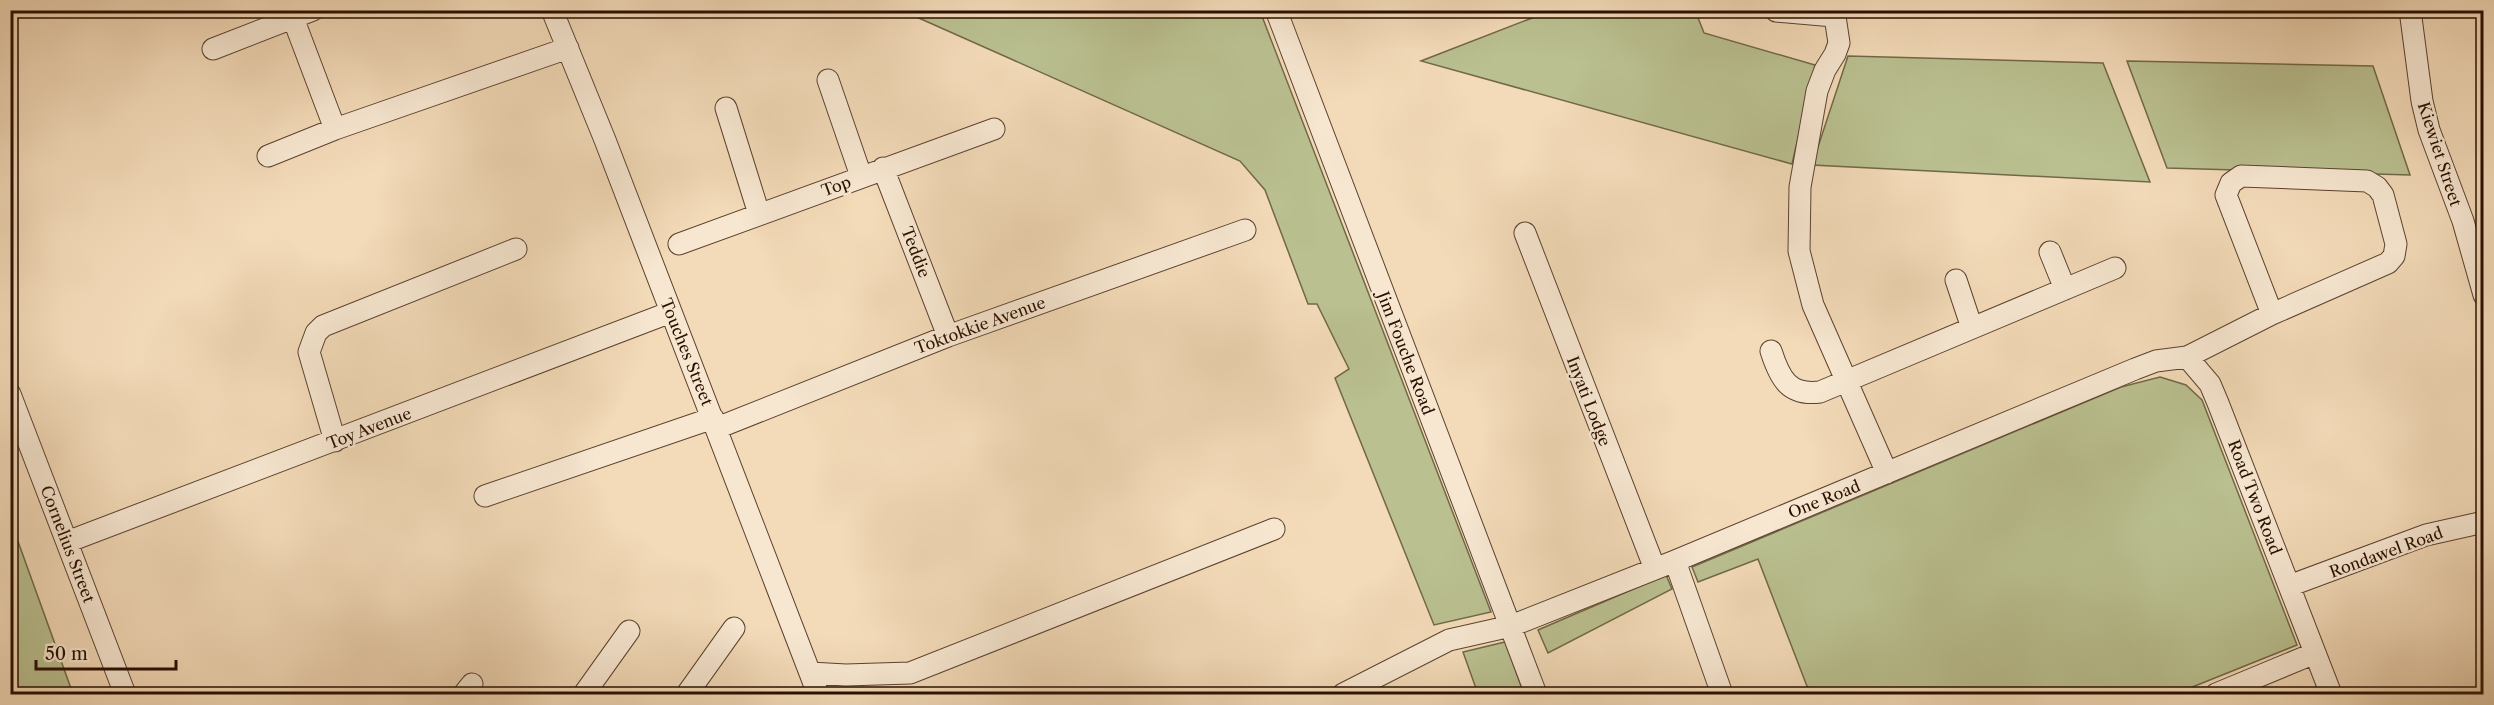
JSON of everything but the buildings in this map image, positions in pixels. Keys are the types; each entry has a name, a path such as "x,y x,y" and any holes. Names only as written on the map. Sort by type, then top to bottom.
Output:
{"street":[{"path":"213,49 292,14 313,10"},
{"name":"Touches Street","path":"552,10 715,423 818,694"},
{"name":"Jim Fouche Road","path":"1276,10 1536,694"},
{"name":"Kiewiet Street","path":"2410,10 2418,81 2424,111 2463,222 2484,295"},
{"path":"1776,11 1834,13 1839,43 1817,92 1800,187 1798,250 1813,305 1887,473"},
{"path":"292,14 335,129"},
{"path":"268,156 335,129 568,48"},
{"path":"828,80 861,176"},
{"path":"726,108 759,214"},
{"name":"Top","path":"679,244 994,129"},
{"name":"Teddie","path":"883,168 948,336"},
{"path":"2187,357 2272,314 2388,263 2394,256 2396,244 2383,195 2377,187 2367,182 2241,176 2231,183 2226,195 2272,314"},
{"name":"Toktokkie Avenue","path":"485,496 715,423 948,336 1245,230"},
{"name":"Inyati Lodge","path":"1525,233 1655,569"},
{"path":"335,441 309,352 316,333 323,326 516,249"},
{"path":"2050,252 2065,289"},
{"path":"1771,351 1776,367 1792,389 1805,394 1820,392 2115,268"},
{"path":"1956,280 1972,328"},
{"name":"Toy Avenue","path":"67,542 671,312"},
{"name":"One Road","path":"1343,694 1449,640 1511,627 2135,369 2156,361 2187,357"},
{"name":"Road Two Road","path":"2187,357 2210,384 2331,694"},
{"name":"Cornelius Street","path":"10,394 125,694"},
{"name":"Rondawel Road","path":"2289,586 2426,535 2484,522"},
{"path":"810,672 846,675 910,673 1274,529"},
{"path":"1675,561 1722,694"},
{"path":"687,694 735,628"},
{"path":"584,694 629,631"},
{"path":"2216,694 2315,653"}],"green space":[{"path":"1695,10 1704,33 1815,65 1792,164 1421,61 1550,11"},
{"path":"903,11 1260,11 1491,612 1434,625 1335,378 1349,369 1317,304 1308,304 1265,190 1240,161"},
{"path":"1848,56 2103,63 2150,182 1812,165"},
{"path":"2127,61 2373,66 2410,175 2167,168"},
{"path":"2160,377 2186,385 2202,400 2297,645 2175,694 1810,694 1758,559 1698,582 1692,567 2121,387"},
{"path":"11,522 73,694 11,694"},
{"path":"1666,575 1672,589 1548,653 1538,630"},
{"path":"1505,642 1524,694 1478,694 1463,652"}]}
